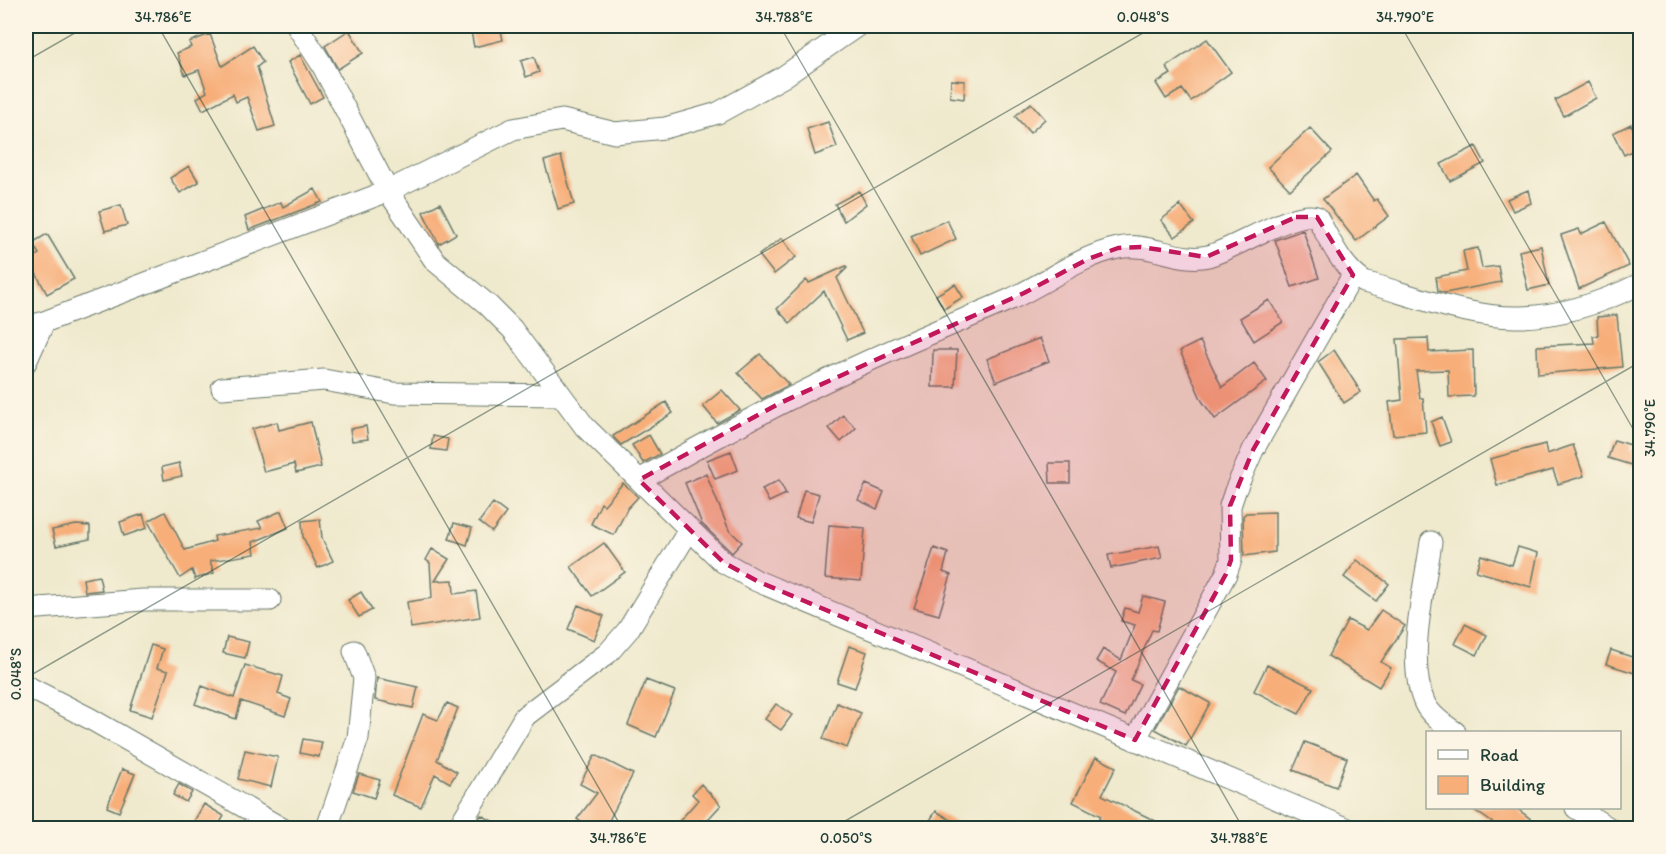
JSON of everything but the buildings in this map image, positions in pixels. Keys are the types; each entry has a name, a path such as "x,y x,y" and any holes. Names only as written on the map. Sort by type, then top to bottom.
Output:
{"street":[{"path":"297,26 321,63 388,191 435,261 488,305 512,329 585,427 723,562 757,581 1346,828"},
{"path":"26,362 35,324 388,191 513,129 562,120 615,133 665,128 718,113 783,77 856,26"},
{"path":"639,480 835,376 1024,293 1088,259 1118,248 1141,247 1206,257 1241,245 1296,217 1309,214 1317,217 1353,275 1364,282 1482,314 1521,318 1570,312 1614,297 1641,284"},
{"path":"1135,740 1226,574 1231,560 1230,506 1249,461 1353,275"},
{"path":"222,388 324,380 393,393 560,395"},
{"path":"458,828 525,716 608,653 628,630 689,530"},
{"path":"1431,542 1417,645 1418,680 1425,705 1439,721 1454,731"},
{"path":"26,609 143,600 270,600"},
{"path":"327,828 358,738 364,678 354,651"},
{"path":"26,685 89,718 281,828"},
{"path":"1579,809 1609,828"}],"highlighted area":[{"path":"1296,217 1317,217 1353,275 1253,450 1230,506 1231,560 1226,574 1135,740 757,581 723,562 639,480 780,403 1024,293 1088,259 1118,248 1141,247 1206,257"}]}
